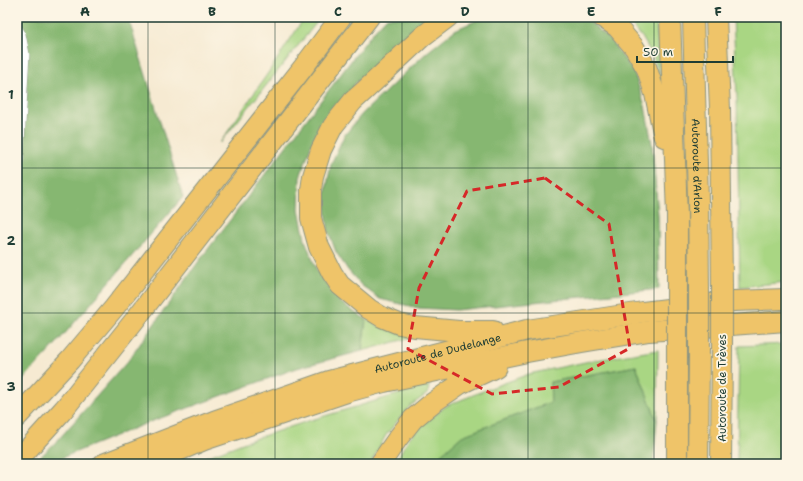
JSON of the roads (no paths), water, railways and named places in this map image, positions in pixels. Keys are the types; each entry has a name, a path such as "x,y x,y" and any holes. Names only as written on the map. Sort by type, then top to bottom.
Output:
{"highway":[{"path":"17,417 70,360 114,308 293,81 341,17"},
{"path":"17,461 64,409 134,321 369,17"},
{"path":"448,17 423,36 353,101 333,126 321,150 313,176 311,190 312,218 315,233 325,260 340,285 369,309 382,317 399,324 410,326 459,331 527,330"},
{"path":"602,17 617,27 634,47 647,68 661,118 677,216"},
{"path":"670,17 677,216 677,464"},
{"name":"Autoroute d'Arlon","path":"693,17 699,288 698,464"},
{"name":"Autoroute de Trèves","path":"716,17 720,109 722,285 721,464"},
{"name":"Autoroute de Dudelange","path":"103,464 214,421 329,381 527,330 719,302 786,298"},
{"name":"Autoroute de Dudelange","path":"146,464 204,440 347,392 384,382 527,352 649,331 786,321"},
{"path":"380,464 413,419 431,404 460,384 527,352"},
{"path":"672,464 677,436"}],"street":[{"path":"17,29 20,34 24,54 17,178"}]}
